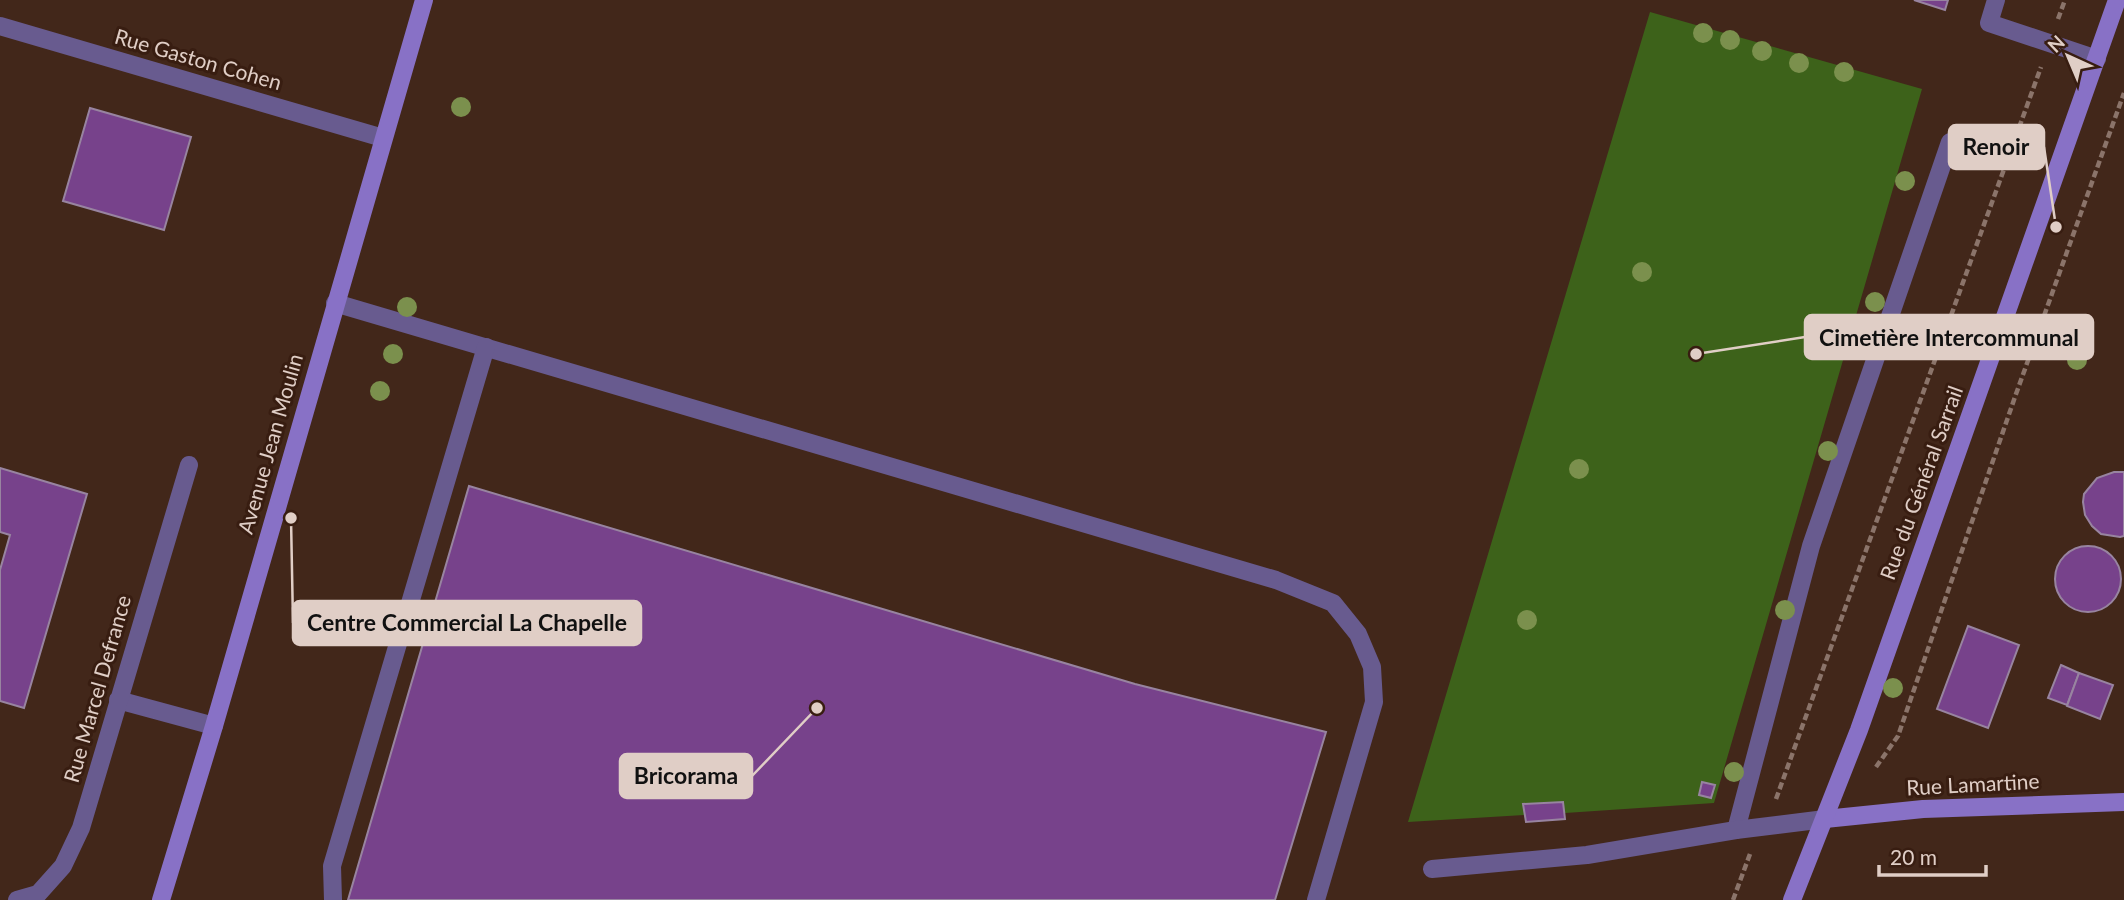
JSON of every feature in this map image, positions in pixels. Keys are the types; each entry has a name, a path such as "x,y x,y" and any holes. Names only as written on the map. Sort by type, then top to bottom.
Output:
{"street":[{"name":"Avenue Jean Moulin","path":"161,900 424,0"},
{"path":"1996,0 1989,23 2097,59"},
{"name":"Rue du Général Sarrail","path":"1792,900 1859,730 2117,0"},
{"name":"Rue Gaston Cohen","path":"0,26 383,138"},
{"path":"1736,830 1811,546 1951,142"},
{"path":"335,303 1276,580 1334,603 1358,635 1372,667 1374,702 1316,900"},
{"path":"333,900 332,866 486,347"},
{"name":"Rue Marcel Defrance","path":"0,893 15,900 38,894 63,866 81,828 189,464"},
{"path":"118,700 214,726"},
{"name":"Rue Lamartine","path":"1825,819 1923,809 2124,802"},
{"path":"1432,869 1587,855 1736,830 1825,819"}],"path":[{"path":"1733,900 1760,827 1772,810 2065,0"},
{"path":"1881,760 1898,736 2124,93"}],"green space":[{"path":"1650,12 1922,89 1714,803 1565,813 1565,819 1526,822 1524,815 1408,822"}],"building":[{"path":"1914,0 1948,0 1945,10"},
{"path":"90,108 191,137 164,230 63,201"},
{"path":"0,468 87,494 24,708 0,701 0,570 10,535 0,532"},
{"path":"2114,472 2124,472 2124,536 2120,537 2101,534 2092,526 2085,515 2083,502 2084,494 2097,478"},
{"path":"469,486 1135,684 1326,732 1275,900 348,900"},
{"path":"2088,546 2101,549 2111,556 2118,566 2121,579 2118,592 2111,602 2101,609 2088,612 2075,609 2065,602 2058,592 2055,579 2058,566 2065,556 2075,549"},
{"path":"1968,626 2019,645 1988,728 1937,709"},
{"path":"2061,665 2079,673 2067,705 2048,698"},
{"path":"2079,673 2113,685 2100,719 2067,706"},
{"path":"1702,782 1715,785 1711,798 1699,795"},
{"path":"1563,802 1565,819 1526,822 1523,804"}],"place":[{"name":"Renoir","path":"2056,227"},
{"name":"Cimetière Intercommunal","path":"1696,354"},
{"name":"Centre Commercial La Chapelle","path":"291,518"},
{"name":"Bricorama","path":"817,708"}]}
